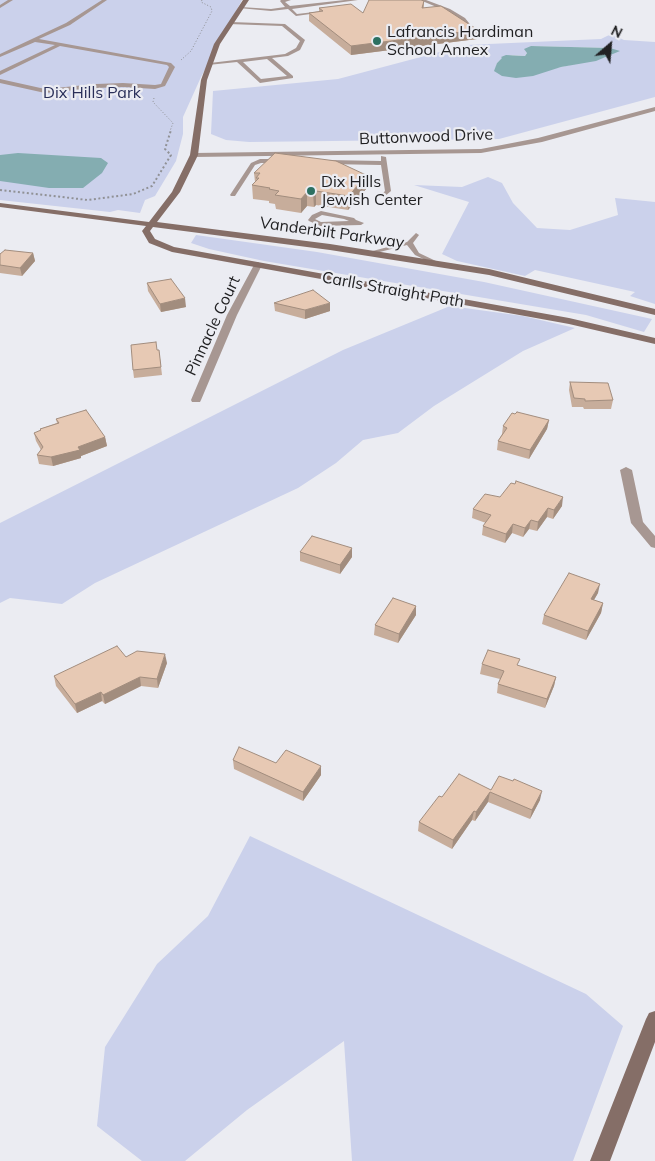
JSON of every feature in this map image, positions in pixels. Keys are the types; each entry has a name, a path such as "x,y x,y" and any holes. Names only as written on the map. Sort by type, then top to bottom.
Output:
{"street":[{"path":"153,224 176,192 194,155 204,80 217,44 246,0"},
{"name":"Buttonwood Drive","path":"194,155 383,154 482,151 507,147 655,109"},
{"name":"Vanderbilt Parkway","path":"0,205 436,263 489,272 655,312"},
{"name":"Carlls Straight Path","path":"153,224 146,231 152,241 172,249 569,321 655,341"},
{"name":"Pinnacle Court","path":"196,400 232,315 258,265"},
{"path":"626,470 637,523 655,544"},
{"path":"600,1161 655,1019"}],"lane":[{"path":"0,7 11,0"},
{"path":"0,56 68,24 105,0"},
{"path":"289,0 282,1 296,15 325,12"},
{"path":"241,8 290,9 356,0"},
{"path":"422,0 448,10 463,19 471,30 481,36"},
{"path":"343,1 350,5"},
{"path":"210,64 268,58 286,54 298,49 303,41 283,25 231,22"},
{"path":"0,81 46,91 105,85 159,86 163,84 172,66 34,40"},
{"path":"0,72 59,45"},
{"path":"240,61 260,81 291,77 268,58"},
{"path":"383,154 388,191 384,195"},
{"path":"234,194 253,164 260,161 298,162"},
{"path":"317,162 384,163"},
{"path":"353,222 352,219 321,213 314,216 311,220 320,224 361,223"},
{"path":"368,253 409,243 416,235"},
{"path":"409,243 417,254 436,263"}],"path":[{"path":"178,62 191,52 212,11 211,7 201,2 202,0"},
{"path":"0,190 88,200 133,194 152,186 171,155 165,149 173,123 153,102 159,86"}],"green space":[{"name":"Dix Hills Park","path":"0,0 242,0 201,77 183,117 183,134 176,161 155,196 145,200 140,213 118,210 110,212 0,200"},
{"path":"611,34 624,40 655,42 655,97 499,139 249,142 226,140 211,134 213,91 338,79 466,45 601,39","holes":["531,46 610,48 611,56 547,70 495,71 497,63 503,58 512,55 525,56"]},
{"path":"488,177 502,183 513,203 537,228 570,230 618,215 615,198 655,202 655,304 630,296 635,292 535,270 525,276 457,261 442,254 469,202 414,185 462,187"},
{"path":"196,235 317,252 484,282 652,319 644,332 586,315 264,261 209,249 191,243"},
{"path":"450,306 523,316 575,328 523,351 434,406 398,433 363,440 336,463 298,488 95,583 62,604 10,598 0,603 0,523 343,350"},
{"path":"250,836 586,994 623,1026 573,1161 352,1161 344,1041 247,1110 185,1161 142,1161 97,1126 105,1047 157,964 208,916"}],"shaded area":[{"path":"531,46 610,48 620,51 596,61 561,67 533,76 516,78 502,76 494,71 501,57 506,55 525,56 527,53 524,49"},
{"path":"18,153 101,158 108,163 102,173 83,188 49,188 0,181 0,155"}],"building":[{"path":"369,0 421,0 424,1 422,8 441,6 478,30 351,46 309,13 323,11 319,8 351,4 363,13"},
{"path":"275,153 336,161 366,175 349,196 316,191 313,193 307,192 301,199 275,195 279,191 252,185 259,178 256,178 260,173 254,173"},
{"path":"5,250 33,253 20,268 0,265 0,254"},
{"path":"171,279 185,298 160,304 147,283"},
{"path":"313,290 330,303 305,310 274,303"},
{"path":"156,342 161,367 133,370 131,345"},
{"path":"570,382 608,383 613,400 585,401 585,399 574,398"},
{"path":"86,410 105,437 78,447 80,450 51,457 37,455 43,447 34,433 59,423 56,419"},
{"path":"517,412 549,420 530,450 498,441 507,428 503,426 512,413 515,414"},
{"path":"516,481 563,497 554,510 548,508 538,522 531,520 525,528 513,524 506,534 483,526 491,515 473,509 485,494 500,497 511,483 515,484"},
{"path":"312,536 352,548 340,565 300,552"},
{"path":"569,573 600,584 591,599 603,603 588,631 544,615"},
{"path":"393,598 416,606 399,634 375,625"},
{"path":"117,646 126,657 137,651 165,654 157,679 140,677 103,695 101,692 75,704 54,676"},
{"path":"488,650 520,659 517,665 556,677 547,699 498,684 504,671 482,664"},
{"path":"239,747 276,763 286,750 321,766 303,792 233,760"},
{"path":"459,774 491,790 499,776 513,781 514,779 542,791 532,810 490,792 453,840 419,822 439,796 442,797"}],"place":[{"name":"Lafrancis Hardiman School Annex","path":"377,41"},
{"name":"Dix Hills Jewish Center","path":"311,191"}]}
